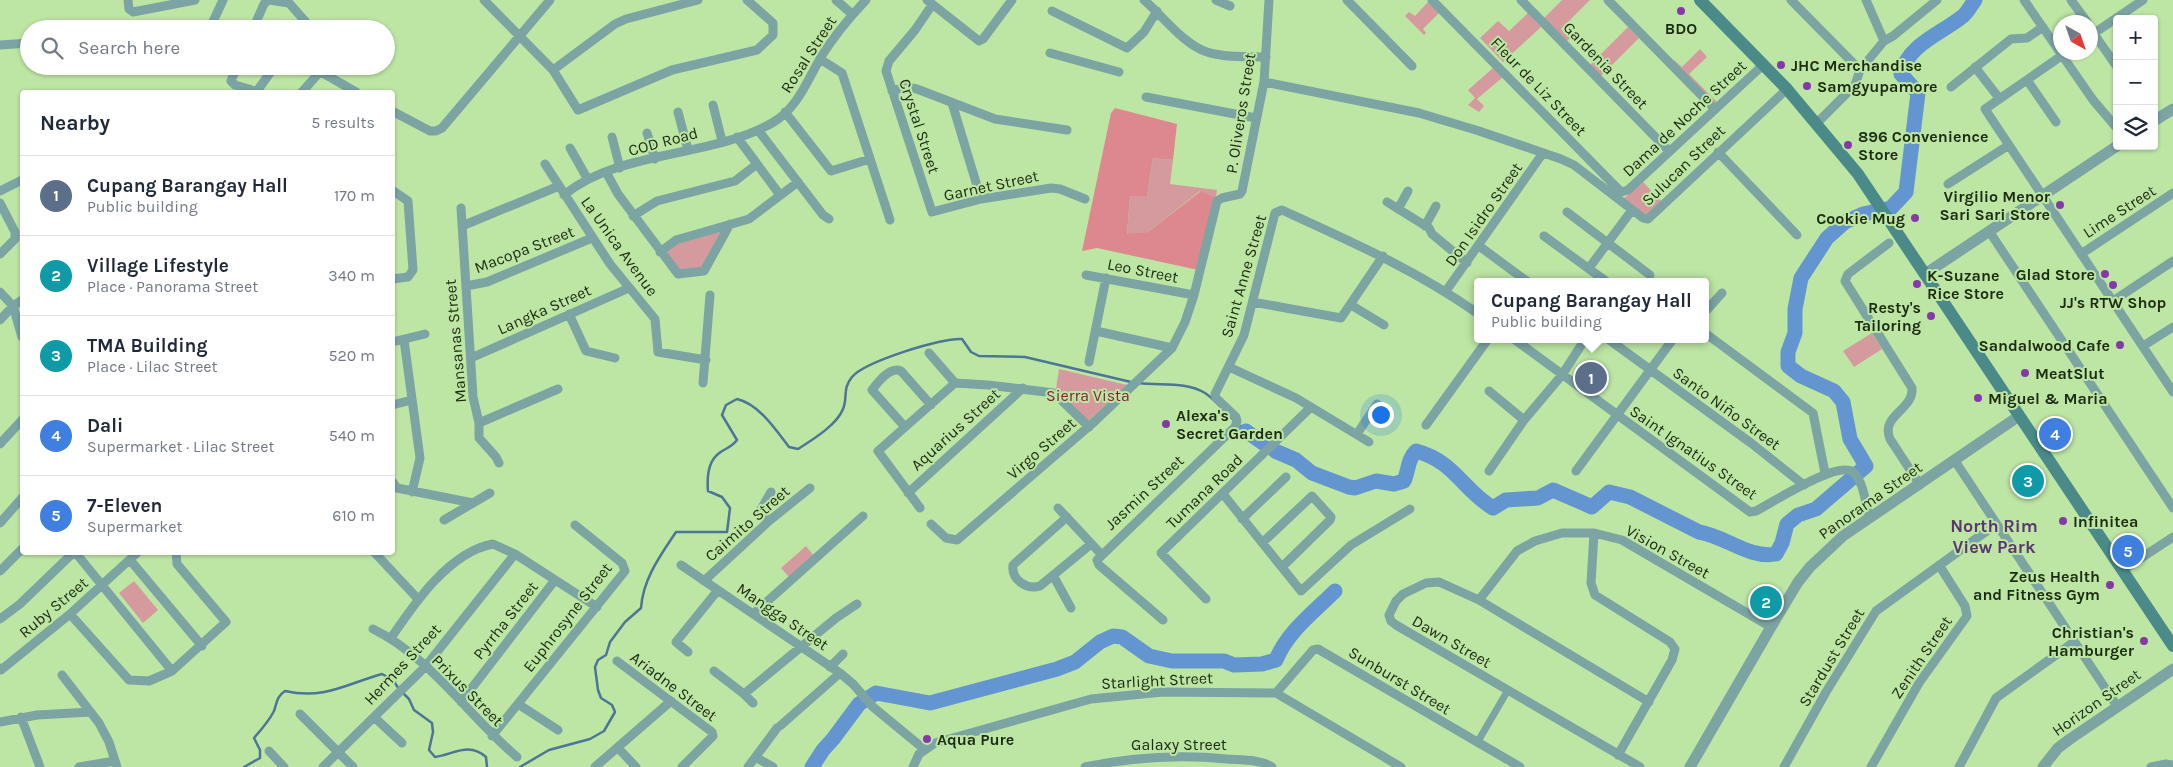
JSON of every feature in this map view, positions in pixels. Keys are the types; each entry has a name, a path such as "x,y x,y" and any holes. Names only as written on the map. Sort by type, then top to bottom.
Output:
{"main road":[{"path":"1700,0 1787,89 1858,174 2173,646"}],"street":[{"path":"128,0 129,9 133,12 195,0"},
{"path":"214,20 223,0"},
{"path":"257,20 264,4 268,0 289,3 304,20"},
{"path":"484,0 553,70 578,110 672,70 757,50 773,34 773,23 747,0"},
{"path":"395,112 436,132 442,128 550,0"},
{"path":"553,70 615,24 626,19 698,0"},
{"path":"836,0 852,14"},
{"name":"Rosal Street","path":"773,123 807,86 831,41 852,14 866,0"},
{"path":"929,2 979,41 1000,18 1012,0"},
{"path":"1144,0 1190,42 1206,52 1227,56 1266,57"},
{"path":"1216,0 1230,6"},
{"name":"P. Oliveros Street","path":"1200,272 1217,201 1242,192 1264,82 1269,0"},
{"path":"1347,0 1412,66"},
{"name":"Fleur de Liz Street","path":"1432,0 1620,191 1624,192"},
{"name":"Gardenia Street","path":"1521,0 1669,151"},
{"path":"1608,0 1714,108"},
{"path":"1791,0 1860,70"},
{"path":"1817,123 1855,85 1860,70 1884,41 1893,36 1937,0"},
{"path":"2024,0 2053,39"},
{"path":"2071,0 2082,15"},
{"path":"2098,29 2143,0"},
{"path":"1869,1 1884,41"},
{"name":"Crystal Street","path":"929,2 912,34 887,66 892,91 931,210"},
{"path":"1052,11 1126,48 1144,32 1157,11"},
{"path":"1951,87 2011,39 2027,38 2043,27"},
{"path":"2098,41 2113,62"},
{"path":"0,45 20,44"},
{"path":"1050,53 1119,72"},
{"path":"820,59 842,73 890,220"},
{"path":"2056,60 1985,109 2173,392"},
{"path":"2069,60 2093,100 2113,123"},
{"name":"Dama de Noche Street","path":"1624,192 1763,64"},
{"path":"1975,67 1999,98"},
{"path":"233,75 231,81 235,85 251,90"},
{"path":"259,90 269,75"},
{"path":"304,90 318,75"},
{"path":"330,75 342,86 351,90"},
{"path":"2027,80 2056,122"},
{"name":"Sulucan Street","path":"1264,82 1419,113 1543,153 1574,165 1645,219 1651,218 1718,152 1787,89"},
{"path":"892,91 906,87 917,89 995,119 1067,130"},
{"path":"1146,98 1256,118"},
{"path":"952,104 981,199"},
{"path":"713,105 722,141"},
{"path":"2158,118 2173,109"},
{"path":"678,112 688,150"},
{"path":"785,112 831,171 870,159"},
{"name":"COD Road","path":"564,195 587,178 737,137 773,123"},
{"path":"758,130 823,215 829,219"},
{"path":"647,133 655,159"},
{"path":"612,137 620,168"},
{"path":"737,137 780,195"},
{"path":"1948,184 2009,145"},
{"path":"570,148 587,178"},
{"path":"1925,274 2113,149"},
{"path":"1718,152 1797,235"},
{"name":"Don Isidro Street","path":"1446,291 1543,153"},
{"name":"La Unica Avenue","path":"545,164 592,238 655,319 657,350 660,353 706,360"},
{"path":"633,216 657,201 735,181 757,164"},
{"path":"606,172 633,216 678,274 700,274 704,271 725,237 730,224"},
{"path":"0,191 20,181"},
{"path":"660,252 676,240 749,219 798,182"},
{"path":"462,226 559,186"},
{"name":"Garnet Street","path":"931,210 934,213 981,199 1051,188 1060,189 1086,199"},
{"path":"1398,209 1408,191"},
{"path":"395,192 408,201 413,270 408,277 395,279"},
{"name":"Lime Street","path":"2081,254 2173,193"},
{"path":"1386,202 1426,226 1432,234 1467,263"},
{"path":"0,203 15,232 15,239 0,254"},
{"path":"1426,226 1436,206"},
{"name":"Mansanas Street","path":"461,208 473,397 479,423 479,438 496,456 499,464"},
{"name":"Saint Anne Street","path":"1236,424 1214,396 1244,335 1275,214 1279,210 1383,256"},
{"path":"1589,268 1632,210"},
{"path":"1567,212 1650,275"},
{"path":"1989,231 2173,508"},
{"path":"1544,236 1602,278"},
{"name":"Macopa Street","path":"466,286 486,282 592,238"},
{"path":"1889,242 1848,274 1845,281 1912,388 1911,398 1890,420 1888,431 1890,439 1920,485"},
{"path":"1479,246 1523,278"},
{"path":"1253,302 1336,318 1342,317 1383,256 1446,291 1474,310"},
{"path":"2113,301 2173,261"},
{"name":"Virgo Street","path":"932,524 946,538 957,540 1139,381 1172,348 1183,328 1200,272"},
{"name":"Leo Street","path":"1086,274 1194,295"},
{"path":"1088,362 1106,278"},
{"name":"Langka Street","path":"471,358 630,288"},
{"path":"0,292 13,306 20,330"},
{"path":"1709,308 1722,293"},
{"path":"703,383 710,295"},
{"path":"0,320 20,301"},
{"path":"1351,305 1384,325"},
{"path":"569,314 586,351 616,358"},
{"path":"2143,346 2173,326"},
{"path":"1096,331 1172,348"},
{"path":"395,342 425,334"},
{"path":"1709,336 1813,413 1825,474"},
{"path":"404,340 420,458 412,492"},
{"path":"1426,425 1485,343"},
{"name":"Saint Ignatius Street","path":"1519,343 1616,416 1750,512 1825,474 1844,469 1856,477 1870,518"},
{"path":"1489,471 1524,420 1562,375 1582,343"},
{"name":"Santo Niño Street","path":"1614,343 1804,485"},
{"path":"1576,471 1670,343"},
{"path":"929,353 955,383 1023,388 1056,394 1088,427"},
{"path":"1229,367 1296,398 1369,442"},
{"path":"906,427 873,393 873,388 890,371 898,370 931,405"},
{"path":"920,508 878,451 955,383"},
{"name":"Aquarius Street","path":"908,493 1023,388"},
{"path":"479,423 558,389"},
{"path":"1489,391 1524,420"},
{"path":"395,404 412,400"},
{"path":"1357,434 1377,404"},
{"name":"Tumana Road","path":"1206,599 1161,554 1311,407"},
{"name":"Panorama Street","path":"1690,767 1771,626 1798,582 1810,567 1837,541 2019,416"},
{"path":"0,444 20,422"},
{"name":"Jasmin Street","path":"1099,557 1236,424"},
{"path":"1954,461 2116,706"},
{"path":"1242,519 1286,477"},
{"path":"395,485 397,488 412,492 473,502"},
{"name":"Caimito Street","path":"704,580 769,521 810,488"},
{"path":"769,521 760,511 771,492"},
{"path":"444,520 490,493"},
{"path":"1223,494 1302,591 1351,545 1410,508"},
{"path":"1262,543 1312,496 1331,516 1330,520 1282,567"},
{"path":"0,523 20,500"},
{"path":"1058,508 1091,544 1099,557 1099,565 1163,620"},
{"path":"753,614 863,516"},
{"path":"1067,517 1012,567 1014,574 1024,586 1031,589 1040,586 1054,577 1091,544"},
{"name":"Euphrosyne Street","path":"492,736 625,571 625,567 575,525"},
{"name":"Stardust Street","path":"1784,767 1836,674 1876,611 1996,525"},
{"path":"1594,533 1591,583 1595,595 1670,642 1675,649 1672,660 1618,755"},
{"name":"Vision Street","path":"1479,600 1517,551 1562,534 1594,533 1622,540 1771,626"},
{"path":"2123,570 2173,537"},
{"path":"391,638 418,599 461,559 474,550 493,544 516,554 596,607"},
{"path":"0,572 20,551"},
{"name":"Hermes Street","path":"323,767 425,667 516,554"},
{"path":"0,619 20,604 72,555"},
{"path":"77,555 172,671"},
{"name":"Ruby Street","path":"0,669 70,614 135,555"},
{"path":"70,614 129,680 150,681 172,671 202,646 226,622 177,564 176,555"},
{"path":"377,555 418,599"},
{"path":"130,560 202,646"},
{"name":"Mangga Street","path":"681,565 840,673 924,749"},
{"name":"Zenith Street","path":"1870,767 1920,682 1967,616 1965,606 1939,565"},
{"path":"1054,577 1071,608"},
{"name":"Pyrrha Street","path":"461,702 555,580"},
{"name":"Dawn Street","path":"1640,767 1396,625 1390,618 1392,608 1403,594 1426,583 1438,582 1479,600 1649,702"},
{"path":"688,652 676,642 718,590"},
{"path":"744,694 836,618 857,604"},
{"name":"Prixus Street","path":"373,629 391,638 425,667 492,736 517,757"},
{"path":"1959,767 1996,698 2074,642"},
{"name":"Sunburst Street","path":"1276,693 1313,650 1318,649 1520,767"},
{"path":"830,667 843,654"},
{"name":"Ariadne Street","path":"617,661 714,734 682,767"},
{"name":"Horizon Street","path":"2043,767 2058,748 2116,706 2173,669"},
{"path":"714,671 754,703"},
{"path":"748,767 778,727 840,673"},
{"path":"62,675 104,732 116,764 79,767"},
{"path":"1477,743 1508,690"},
{"name":"Starlight Street","path":"924,749 936,743 1091,699 1163,692 1276,693"},
{"path":"1276,693 1401,767"},
{"path":"595,767 670,701"},
{"path":"518,704 558,730"},
{"path":"0,722 21,717 91,712"},
{"path":"300,714 352,767"},
{"path":"21,717 40,767"},
{"path":"374,717 402,744"},
{"path":"618,748 636,767"},
{"path":"912,767 924,749"},
{"path":"269,751 284,767"},
{"name":"Galaxy Street","path":"1085,767 1122,759 1165,756 1252,761 1272,767"},
{"path":"756,758 773,767"},
{"path":"2151,767 2166,764 2173,765"}],"green space":[{"path":"1562,0 1590,0 1561,29 1570,38 1567,41 1544,18"},
{"path":"1428,2 1439,13 1423,29 1426,33 1424,35 1405,16 1409,12 1415,16"},
{"path":"1528,13 1541,27 1503,62 1480,38 1498,21 1509,31"},
{"path":"1628,27 1639,38 1601,76 1590,65"},
{"path":"1700,49 1707,57 1689,74 1716,103 1672,62 1674,60 1682,67"},
{"path":"1493,68 1503,77 1477,99 1484,106 1479,112 1468,105 1475,98 1468,90"},
{"path":"1153,158 1173,160 1170,184 1217,190 1216,198 1200,191 1148,232 1127,235 1130,196 1147,196"},
{"path":"1643,182 1662,202 1646,216 1623,199"},
{"path":"721,231 700,270 679,272 665,253 678,244"},
{"path":"1872,333 1882,349 1854,367 1843,351"},
{"name":"Sierra Vista","path":"1059,369 1127,385 1088,421 1056,389"},
{"path":"806,546 814,556 789,577 781,568"},
{"path":"134,581 158,610 143,623 119,593"}],"shaded area":[{"path":"1115,108 1177,124 1173,160 1153,158 1147,196 1130,196 1127,234 1148,232 1201,191 1216,198 1198,270 1097,248 1082,251 1111,113"}],"waterway":[{"path":"1275,451 1296,460 1312,473 1355,488 1376,481 1394,484 1404,481 1413,454 1416,451 1440,462 1493,508 1506,500 1538,498 1553,490 1592,507 1609,492 1630,497 1699,532 1709,534 1747,550 1766,555 1776,554 1782,543 1787,524 1798,515 1816,509 1866,466 1850,439 1843,402 1834,391 1801,376 1788,366 1788,352 1795,333 1795,309 1801,278 1827,238 1845,222 1863,214 1891,208 1906,192 1918,93 1901,74 1905,64 1918,47 1963,16 1975,0"},
{"path":"520,767 549,750 590,739 604,731 615,712 612,705 601,698 595,667 598,660 606,655 610,642 625,622 641,608 645,587 658,559 676,532 727,532 730,508 722,497 708,491 709,471 714,458 737,440 722,415 726,405 737,399 753,406 766,418 789,447 798,449 824,432 840,415 845,401 847,385 859,371 904,352 952,339 962,339 971,352 979,356 1025,357 1131,382"},
{"path":"1139,383 1181,385 1198,389 1210,397 1246,431"},
{"path":"1246,431 1267,446"},
{"path":"812,767 859,704 876,693 930,703 1057,669 1075,662 1100,642 1113,636 1122,637 1149,656 1172,661 1224,661 1234,665 1262,664 1276,660 1294,631 1335,591"},
{"path":"244,767 260,758 260,750 254,738 270,718 278,698 285,691 312,694 335,690 382,674 393,680 399,689"},
{"path":"403,693 409,699 414,710 432,723 433,732 429,750 435,757 461,750 473,750 486,757 487,767"}],"place":[{"name":"BDO","path":"1681,11"},
{"name":"JHC Merchandise","path":"1781,65"},
{"name":"Samgyupamore","path":"1807,86"},
{"name":"896 Convenience Store","path":"1848,145"},
{"name":"Virgilio Menor Sari Sari Store","path":"2060,205"},
{"name":"Cookie Mug","path":"1915,218"},
{"name":"Glad Store","path":"2105,274"},
{"name":"K-Suzane Rice Store","path":"1917,284"},
{"name":"JJ's RTW Shop","path":"2113,285"},
{"name":"Resty's Tailoring","path":"1931,316"},
{"name":"Sandalwood Cafe","path":"2120,345"},
{"name":"MeatSlut","path":"2025,373"},
{"name":"Cupang Barangay Hall","path":"1591,378"},
{"name":"Miguel & Maria","path":"1978,398"},
{"name":"Alexa's Secret Garden","path":"1166,424"},
{"name":"Dali","path":"2055,434"},
{"name":"TMA Building","path":"2028,481"},
{"name":"Infinitea","path":"2063,521"},
{"name":"7-Eleven","path":"2128,551"},
{"name":"Zeus Health and Fitness Gym","path":"2110,585"},
{"name":"Village Lifestyle","path":"1766,602"},
{"name":"Christian's Hamburger","path":"2144,641"},
{"name":"Aqua Pure","path":"927,739"}],"district":[{"name":"North Rim View Park","path":"1994,536"}]}
